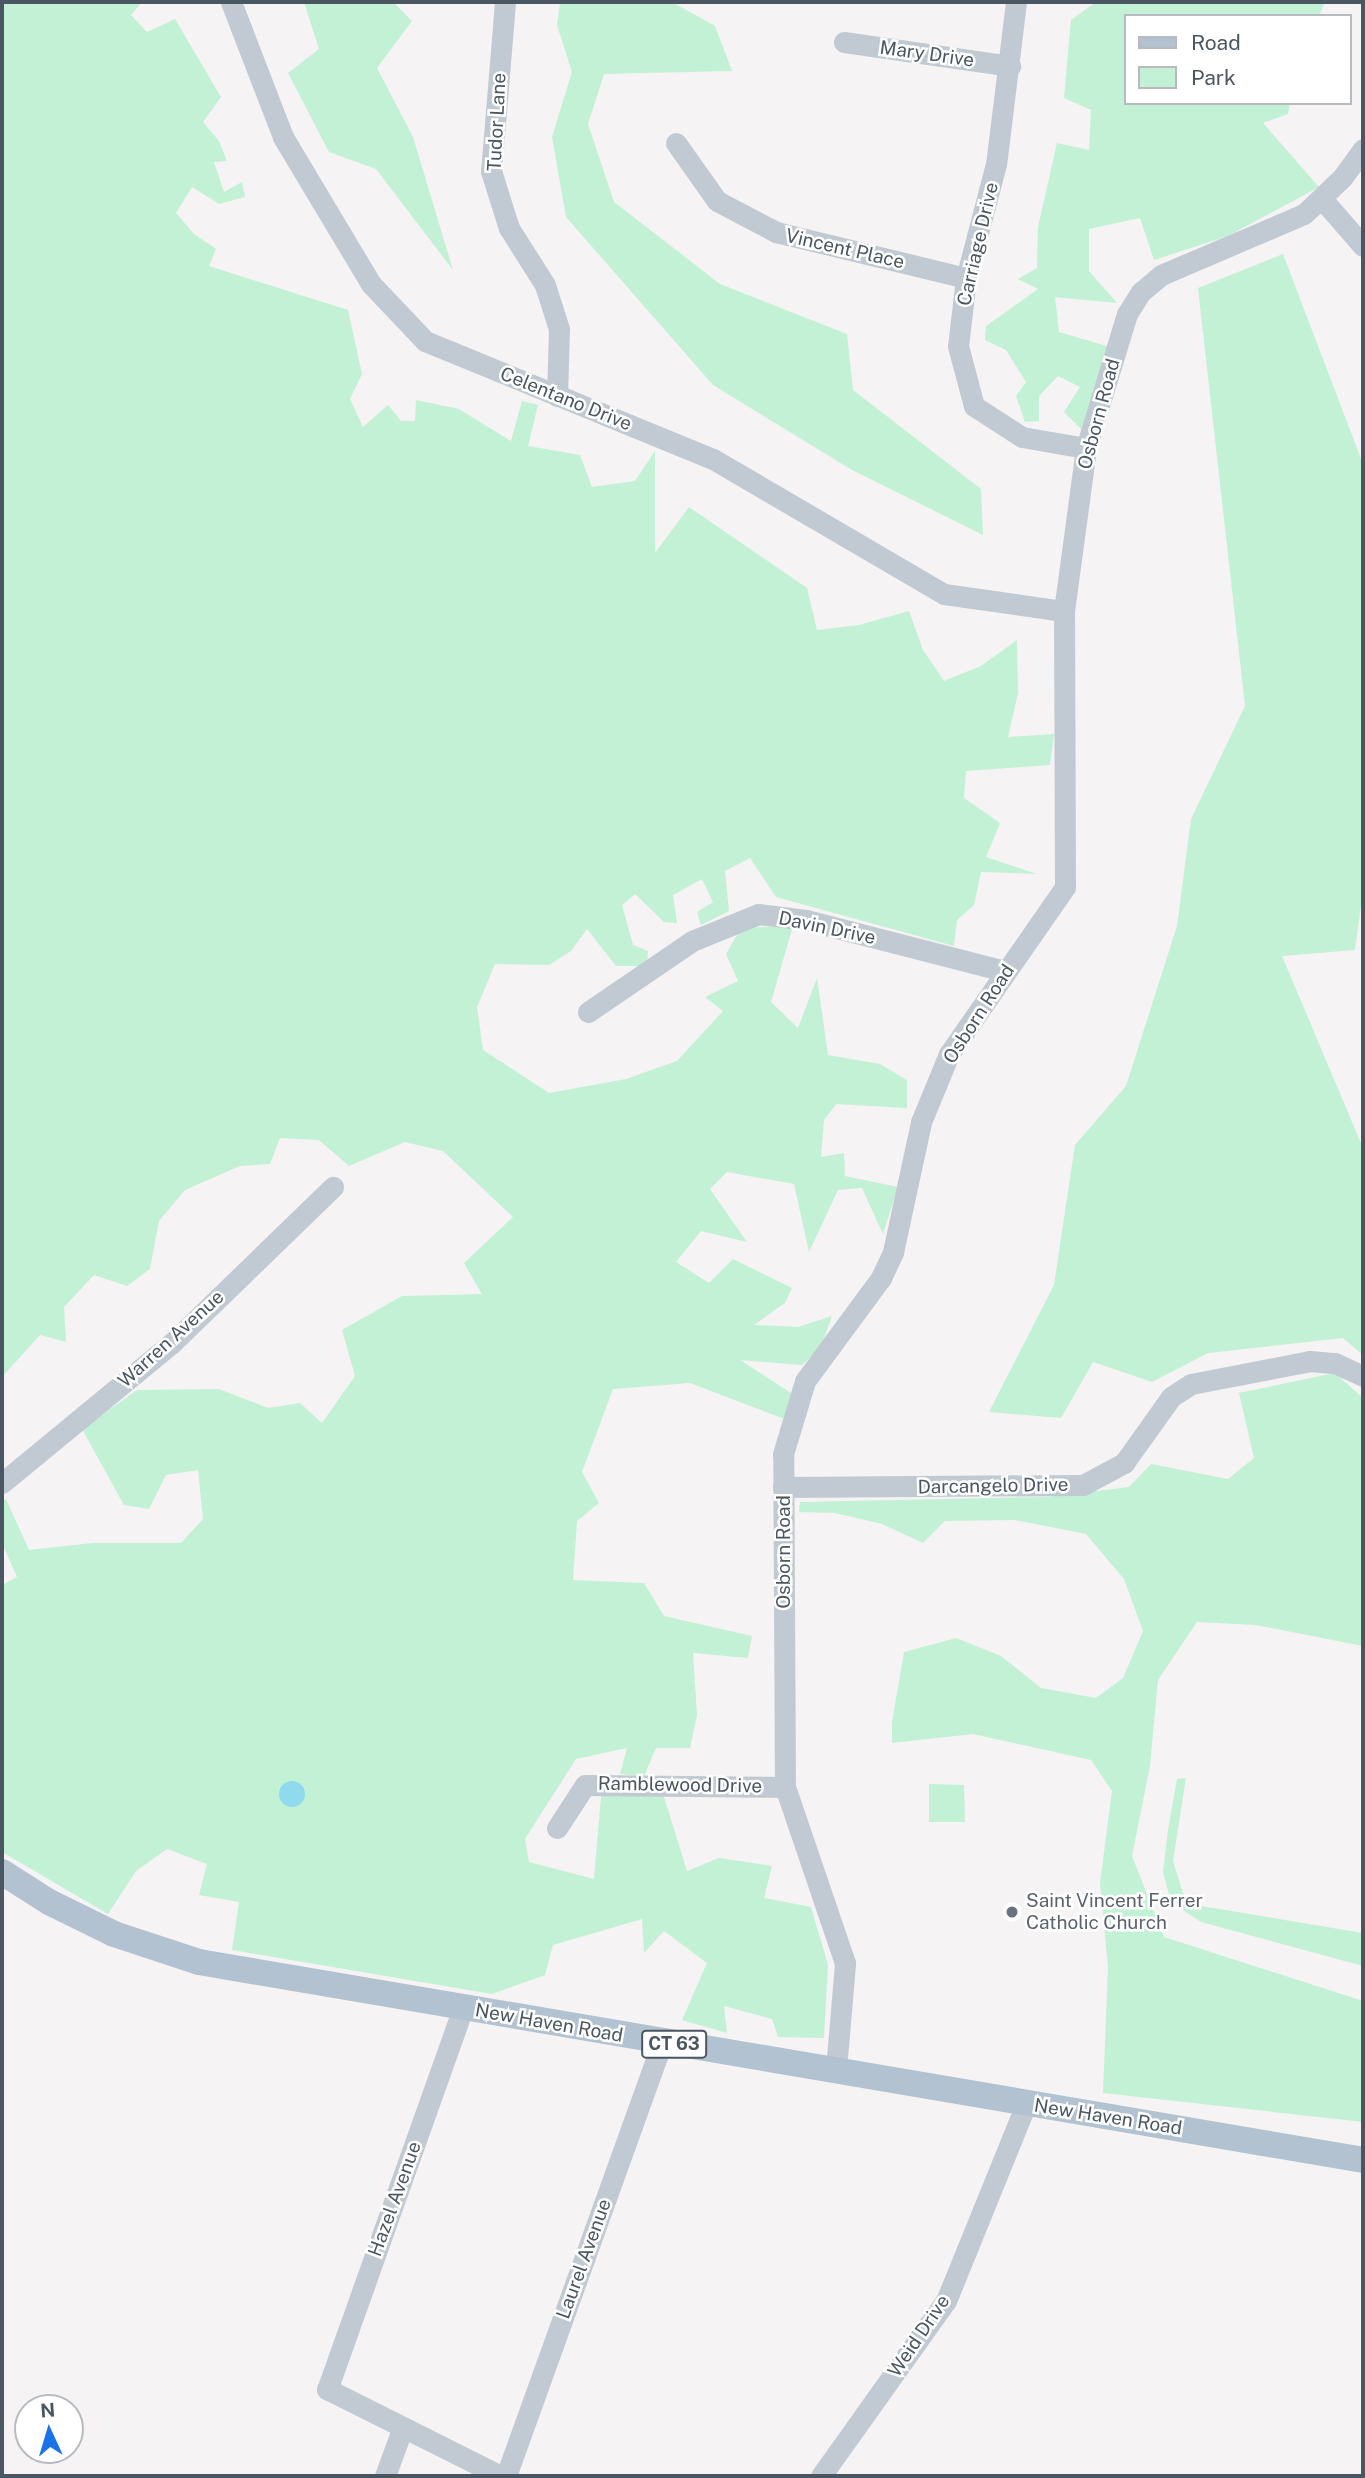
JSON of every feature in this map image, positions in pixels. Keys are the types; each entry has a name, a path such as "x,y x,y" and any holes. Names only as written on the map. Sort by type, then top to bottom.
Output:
{"main road":[{"name":"New Haven Road","path":"2,1872 49,1902 114,1934 199,1962 1363,2160"}],"street":[{"name":"Celentano Drive","path":"231,2 283,136 371,284 425,341 712,459 944,594 1065,611"},
{"name":"Tudor Lane","path":"505,2 491,171 509,228 545,285 559,329 557,396"},
{"name":"Carriage Drive","path":"1016,2 996,164 966,278 957,346 974,406 1022,437 1086,448"},
{"name":"Mary Drive","path":"844,42 1010,65"},
{"name":"Vincent Place","path":"676,144 717,201 776,232 966,278"},
{"name":"Osborn Road","path":"836,2069 845,1963 785,1787 783,1454 805,1381 881,1278 893,1252 921,1122 949,1054 1065,887 1065,611 1086,448 1127,314 1141,292 1161,275 1289,223 1322,200 1363,149"},
{"path":"1322,200 1363,246"},
{"name":"Davin Drive","path":"588,1012 692,940 758,914 806,920 1005,971"},
{"name":"Warren Avenue","path":"2,1483 173,1342 333,1187"},
{"name":"Darcangelo Drive","path":"783,1487 1083,1485 1124,1463 1171,1397 1191,1384 1310,1361 1335,1363 1363,1376"},
{"name":"Ramblewood Drive","path":"557,1828 585,1785 785,1787"},
{"name":"Hazel Avenue","path":"403,2427 327,2389 463,2008"},
{"name":"Laurel Avenue","path":"503,2476 662,2042"},
{"name":"Weid Drive","path":"821,2476 946,2301 1026,2104"},
{"path":"385,2476 403,2427 503,2476"}],"green space":[{"path":"2,2 142,2 131,15 147,32 175,19 221,97 203,122 219,141 227,161 214,162 224,192 242,182 245,197 219,204 192,187 176,213 194,234 216,249 209,266 348,310 362,374 350,399 363,427 388,405 401,421 415,421 416,400 459,409 511,441 522,401 538,405 528,446 580,455 592,487 635,481 655,451 655,553 689,507 807,588 817,630 859,625 909,611 923,650 944,681 981,666 1017,640 1018,693 1008,737 1054,734 1050,765 966,771 964,798 1000,823 986,857 1037,874 981,872 974,905 957,920 954,946 776,897 750,858 725,871 729,911 701,925 697,912 713,902 702,879 673,895 677,923 664,922 635,894 622,905 633,945 648,951 647,966 616,966 587,929 571,951 549,965 495,964 477,1007 483,1050 549,1093 626,1079 677,1061 723,1011 705,997 738,981 726,954 741,928 793,926 771,1002 798,1028 817,978 828,1055 880,1064 907,1080 907,1108 836,1104 824,1120 821,1157 844,1153 845,1176 898,1187 883,1234 862,1188 838,1190 809,1252 794,1184 727,1172 710,1189 747,1242 701,1231 676,1262 709,1283 733,1259 792,1288 785,1303 754,1325 798,1327 832,1316 821,1347 802,1365 740,1360 791,1393 787,1420 690,1383 613,1389 582,1472 599,1503 577,1521 573,1580 644,1583 664,1616 752,1636 748,1658 693,1653 697,1715 690,1748 656,1748 644,1776 620,1774 627,1748 576,1759 525,1839 529,1862 594,1879 602,1785 664,1797 687,1871 719,1858 772,1866 764,1898 811,1907 828,1965 824,2038 778,2037 772,2019 724,2006 727,2033 682,2020 707,1963 664,1931 644,1953 642,1919 553,1945 545,1975 492,1994 232,1950 239,1902 199,1895 207,1864 167,1849 136,1871 108,1914 2,1852 2,1585 17,1577 2,1543 2,1501 6,1499 29,1550 92,1543 181,1543 203,1519 198,1470 166,1475 149,1509 124,1505 82,1429 137,1390 219,1389 268,1408 300,1403 322,1423 355,1376 342,1330 402,1296 482,1294 464,1263 513,1217 443,1151 405,1142 349,1166 319,1140 280,1138 270,1164 240,1166 185,1190 159,1221 150,1269 127,1286 94,1275 64,1307 66,1342 40,1335 2,1377"},
{"path":"304,2 393,2 412,21 377,68 413,137 453,270 376,169 329,152 288,73 319,49"},
{"path":"560,2 672,2 715,26 732,71 604,74 588,124 614,202 720,284 847,334 853,390 981,489 983,535 852,470 713,385 566,217 552,137 572,72 557,25"},
{"path":"1096,2 1325,2 1320,14 1124,14 1124,105 1290,105 1288,114 1263,123 1319,187 1228,236 1154,260 1140,218 1089,229 1089,271 1117,303 1055,297 1059,332 1110,347 1082,430 1064,412 1080,387 1058,376 1039,396 1039,421 1025,422 1016,396 1026,382 1006,350 985,340 986,326 1038,289 1018,279 1037,268 1038,227 1057,143 1089,150 1091,110 1064,98 1071,20"},
{"path":"1283,254 1363,464 1363,890 1355,950 1282,956 1363,1148 1363,1355 1343,1338 1208,1353 1152,1382 1093,1362 1061,1418 989,1412 1054,1285 1075,1145 1126,1086 1177,926 1191,819 1245,706 1198,288"},
{"path":"1335,1373 1363,1398 1363,1646 1256,1625 1197,1622 1158,1680 1150,1766 1132,1856 1164,1937 1363,2001 1363,2122 1103,2093 1108,1967 1100,1883 1112,1791 1091,1760 973,1734 892,1743 892,1722 904,1652 956,1638 1001,1656 1041,1688 1096,1698 1123,1678 1143,1631 1124,1579 1086,1534 1015,1520 945,1521 923,1543 882,1524 835,1513 799,1512 800,1502 1046,1497 1129,1487 1151,1464 1228,1479 1254,1458 1239,1393"},
{"path":"1186,1778 1173,1861 1183,1893 1201,1906 1363,1933 1363,1966 1201,1922 1171,1902 1163,1872 1168,1830 1177,1779"},
{"path":"929,1784 964,1785 965,1822 929,1822"}],"water":[{"path":"292,1781 301,1785 305,1794 301,1803 292,1807 283,1803 279,1794 283,1785"}],"place":[{"name":"Saint Vincent Ferrer Catholic Church","path":"1012,1912"}]}
